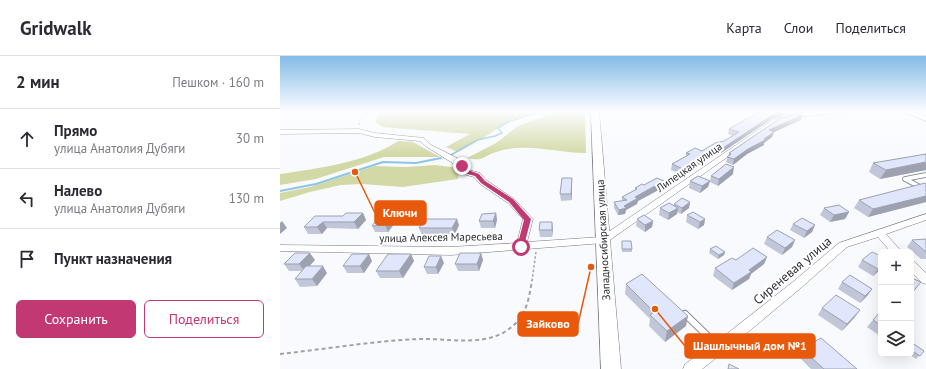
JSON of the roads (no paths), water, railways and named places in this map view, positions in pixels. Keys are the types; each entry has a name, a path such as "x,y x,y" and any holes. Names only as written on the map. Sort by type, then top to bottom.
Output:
{"main road":[{"name":"Западносибирская улица","path":"596,126 611,369"}],"street":[{"name":"Липецкая улица","path":"603,240 768,126"},
{"path":"280,132 359,131 375,135 422,139 429,146 454,160 466,172 477,175 483,182 511,201 528,219 521,247"},
{"name":"Сиреневая улица","path":"690,369 719,348 798,284 843,245 879,232 926,218"},
{"path":"879,232 894,249"},
{"name":"улица Алексея Маресьева","path":"280,248 451,251 603,240"},
{"path":"914,269 926,280"}],"lane":[{"path":"926,175 906,179 926,190"},
{"path":"680,310 719,348"}],"waterway":[{"path":"451,155 477,140 502,133 498,128 502,126"},
{"path":"280,191 316,184 383,162 416,163 441,158"}],"place":[{"name":"Ключи","path":"355,172"},
{"name":"Зайково","path":"591,267"},
{"name":"Шашлычный дом №1","path":"655,309"}]}
